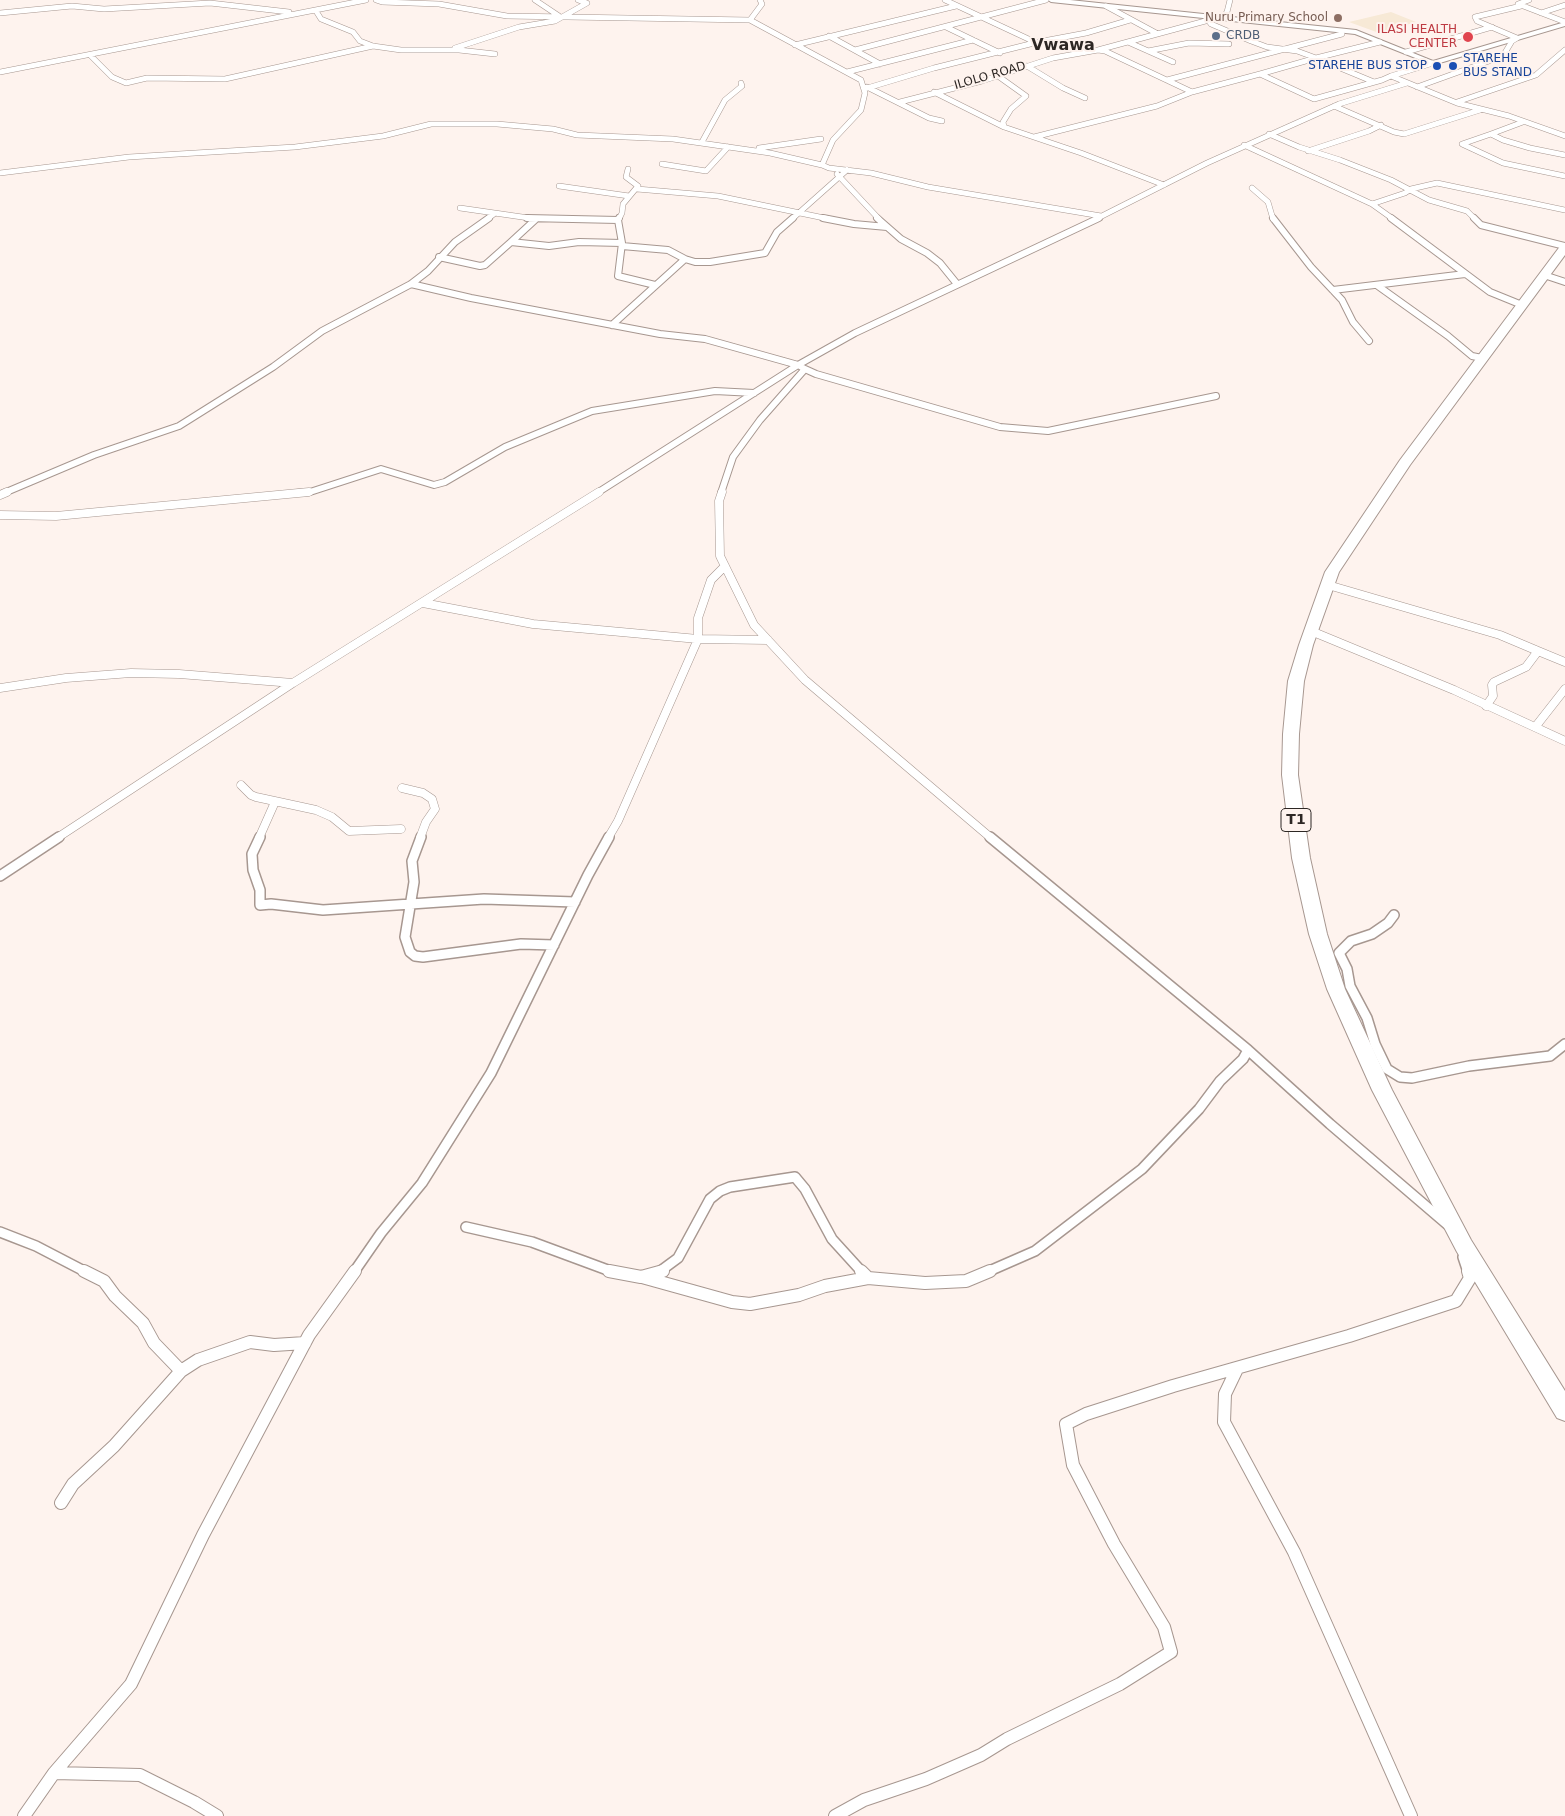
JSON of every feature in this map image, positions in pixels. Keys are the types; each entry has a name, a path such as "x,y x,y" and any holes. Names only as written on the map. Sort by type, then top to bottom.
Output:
{"highway":[{"name":"T1","path":"1565,247 1405,463 1332,572 1296,681 1291,734 1290,775 1301,858 1318,934 1336,989 1382,1090 1457,1233 1565,1411"}],"street":[{"path":"196,0 297,14"},
{"path":"0,72 366,0"},
{"path":"376,0 382,2 439,4 507,16 750,20 861,80 865,87 861,110 833,140 822,165"},
{"path":"535,0 560,17"},
{"path":"446,49 472,43 520,27 555,21 587,3 578,0"},
{"path":"750,20 762,4 760,0"},
{"path":"944,0 1037,43"},
{"path":"855,50 1046,0"},
{"path":"1052,0 1104,4 1207,18 1356,32 1433,63"},
{"path":"1223,18 1227,12 1230,0"},
{"path":"1529,0 1518,4 1565,23"},
{"path":"0,13 72,6 104,10 210,3"},
{"path":"1104,4 1156,33"},
{"path":"1541,12 1565,5"},
{"path":"795,45 956,6"},
{"path":"1517,38 1477,21 1475,18 1522,6"},
{"path":"316,11 321,19 353,32 360,41 373,46 401,50 446,49 495,54"},
{"path":"1093,51 1207,18"},
{"path":"1207,18 1211,24 1251,41 1278,49 1295,51 1374,82"},
{"path":"865,87 1037,43 1086,34 1130,20"},
{"path":"1260,74 1314,99 1565,23"},
{"path":"946,27 1000,53"},
{"path":"1406,52 1492,27"},
{"path":"1167,80 1278,49 1342,34"},
{"path":"829,36 880,64"},
{"path":"1417,87 1503,56 1512,41 1517,38"},
{"path":"847,72 973,40"},
{"path":"1128,42 1172,62"},
{"path":"1034,138 1170,102 1192,92 1380,42"},
{"path":"1148,51 1189,44 1229,44"},
{"path":"90,55 112,77 126,83 147,78 225,79 373,46"},
{"path":"1290,46 1295,51"},
{"path":"1457,102 1536,75 1565,50"},
{"name":"ILOLO ROAD","path":"900,102 998,76 1052,58 1093,51 1105,51 1192,92"},
{"path":"1027,66 1063,88 1084,98"},
{"path":"998,76 1026,96 1011,109 1003,122 1004,127"},
{"path":"1391,76 1480,110 1509,116 1565,136"},
{"path":"702,142 718,118 726,100 742,86 741,83"},
{"path":"0,876 293,683 423,603 754,393 801,367 855,333 1269,134 1334,106 1406,83"},
{"path":"865,87 900,102 929,118 942,121"},
{"path":"934,92 1004,127 1081,153 1164,185"},
{"path":"1334,106 1394,132 1404,134 1480,110"},
{"path":"1523,122 1462,144 1493,156 1503,163 1565,176"},
{"path":"0,173 129,157 295,147 383,136 431,124 497,124 553,129 577,135 702,142 740,148 822,165 828,168 840,176 863,204 901,239 927,253 940,263 957,284"},
{"path":"1308,151 1369,131 1381,125"},
{"path":"1269,134 1308,151 1354,165 1411,189 1429,200 1467,211 1481,225 1565,247"},
{"path":"1491,134 1503,140 1530,148 1565,155"},
{"path":"740,148 788,146 821,139"},
{"path":"1244,146 1372,204 1490,292 1522,305"},
{"path":"662,164 706,171 728,147"},
{"path":"828,168 871,173 928,187 1101,216"},
{"path":"628,169 626,178 637,184 637,189"},
{"path":"511,242 549,246 579,242 668,250 695,262 710,262 765,253 777,232 847,170"},
{"path":"1372,204 1405,194 1411,189 1437,183 1565,210"},
{"path":"559,186 629,196"},
{"path":"1252,188 1268,202 1274,221 1311,267 1333,290 1348,310 1353,322 1369,341"},
{"path":"655,285 618,276 622,245 618,220 622,213 623,204 637,189 718,196 854,224 887,226"},
{"path":"460,208 536,219 618,220"},
{"path":"0,496 94,455 179,426 273,367 322,331 411,284 428,272 439,258 456,242 494,214"},
{"path":"439,258 483,265 536,219"},
{"path":"612,325 685,259"},
{"path":"1333,290 1465,274"},
{"path":"1544,276 1565,282"},
{"path":"411,284 471,298 612,325 712,341 801,367 816,374 1000,427 1048,430 1216,396"},
{"path":"1378,286 1448,336 1472,356 1482,358"},
{"path":"801,367 733,457 719,501 720,556 754,624 805,680 1045,884 1248,1050 1330,1124 1457,1233"},
{"path":"0,515 56,516 310,492 381,470 434,485 445,482 505,447 592,411 715,391 754,393"},
{"path":"24,1816 54,1773 131,1684 203,1535 305,1343 381,1233 422,1183 487,1081 575,902 618,821 698,639 698,618 711,580 725,566"},
{"path":"1328,585 1500,635 1565,662"},
{"path":"423,603 533,624 698,639 768,640"},
{"path":"1311,631 1454,690 1565,740"},
{"path":"1486,706 1493,696 1492,685 1494,682 1526,667 1538,652"},
{"path":"0,688 66,678 132,673 179,674 293,683"},
{"path":"1536,726 1565,689"},
{"path":"241,785 251,796 316,810 332,817 349,831 401,829"},
{"path":"402,788 423,793 432,800 435,809 426,822 412,861 414,882 405,936 410,952 415,956 449,954 521,944 554,945"},
{"path":"275,802 252,854 253,870 260,890 260,905 272,904 324,910 484,899 575,902"},
{"path":"1394,915 1388,923 1372,934 1351,941 1339,953 1347,969 1350,986 1367,1018 1375,1044 1387,1069 1400,1077 1412,1078 1469,1066 1550,1056 1565,1044"},
{"path":"466,1227 532,1242 590,1265 614,1272 641,1277 732,1302 750,1304 799,1295 825,1286 868,1278 925,1283 966,1281 1035,1251 1142,1168 1199,1109 1220,1081 1243,1059 1248,1050"},
{"path":"641,1277 662,1271 678,1258 710,1199 720,1191 730,1187 795,1178 805,1189 832,1239 868,1278"},
{"path":"834,1816 864,1800 926,1779 981,1755 1006,1738 1120,1684 1171,1652 1164,1627 1114,1544 1073,1465 1066,1424 1113,1405 1426,1312 1456,1301 1470,1278 1461,1251 1440,1218"},
{"path":"0,1232 36,1246 104,1281 115,1296 143,1323 154,1343 181,1371"},
{"path":"61,1503 73,1484 114,1446 181,1371 198,1360 250,1342 274,1345 305,1343"},
{"path":"1237,1369 1224,1394 1224,1422 1294,1552 1411,1816"},
{"path":"54,1773 140,1775 194,1802 217,1816"}],"shaded area":[{"path":"1391,12 1416,22 1379,33 1349,22"}],"place":[{"name":"Nuru Primary School","path":"1338,18"},
{"name":"CRDB","path":"1216,36"},
{"name":"ILASI HEALTH CENTER","path":"1468,37"},
{"name":"STAREHE BUS STOP","path":"1437,66"},
{"name":"STAREHE BUS STAND","path":"1453,66"}],"district":[{"name":"Vwawa","path":"1063,46"}]}
